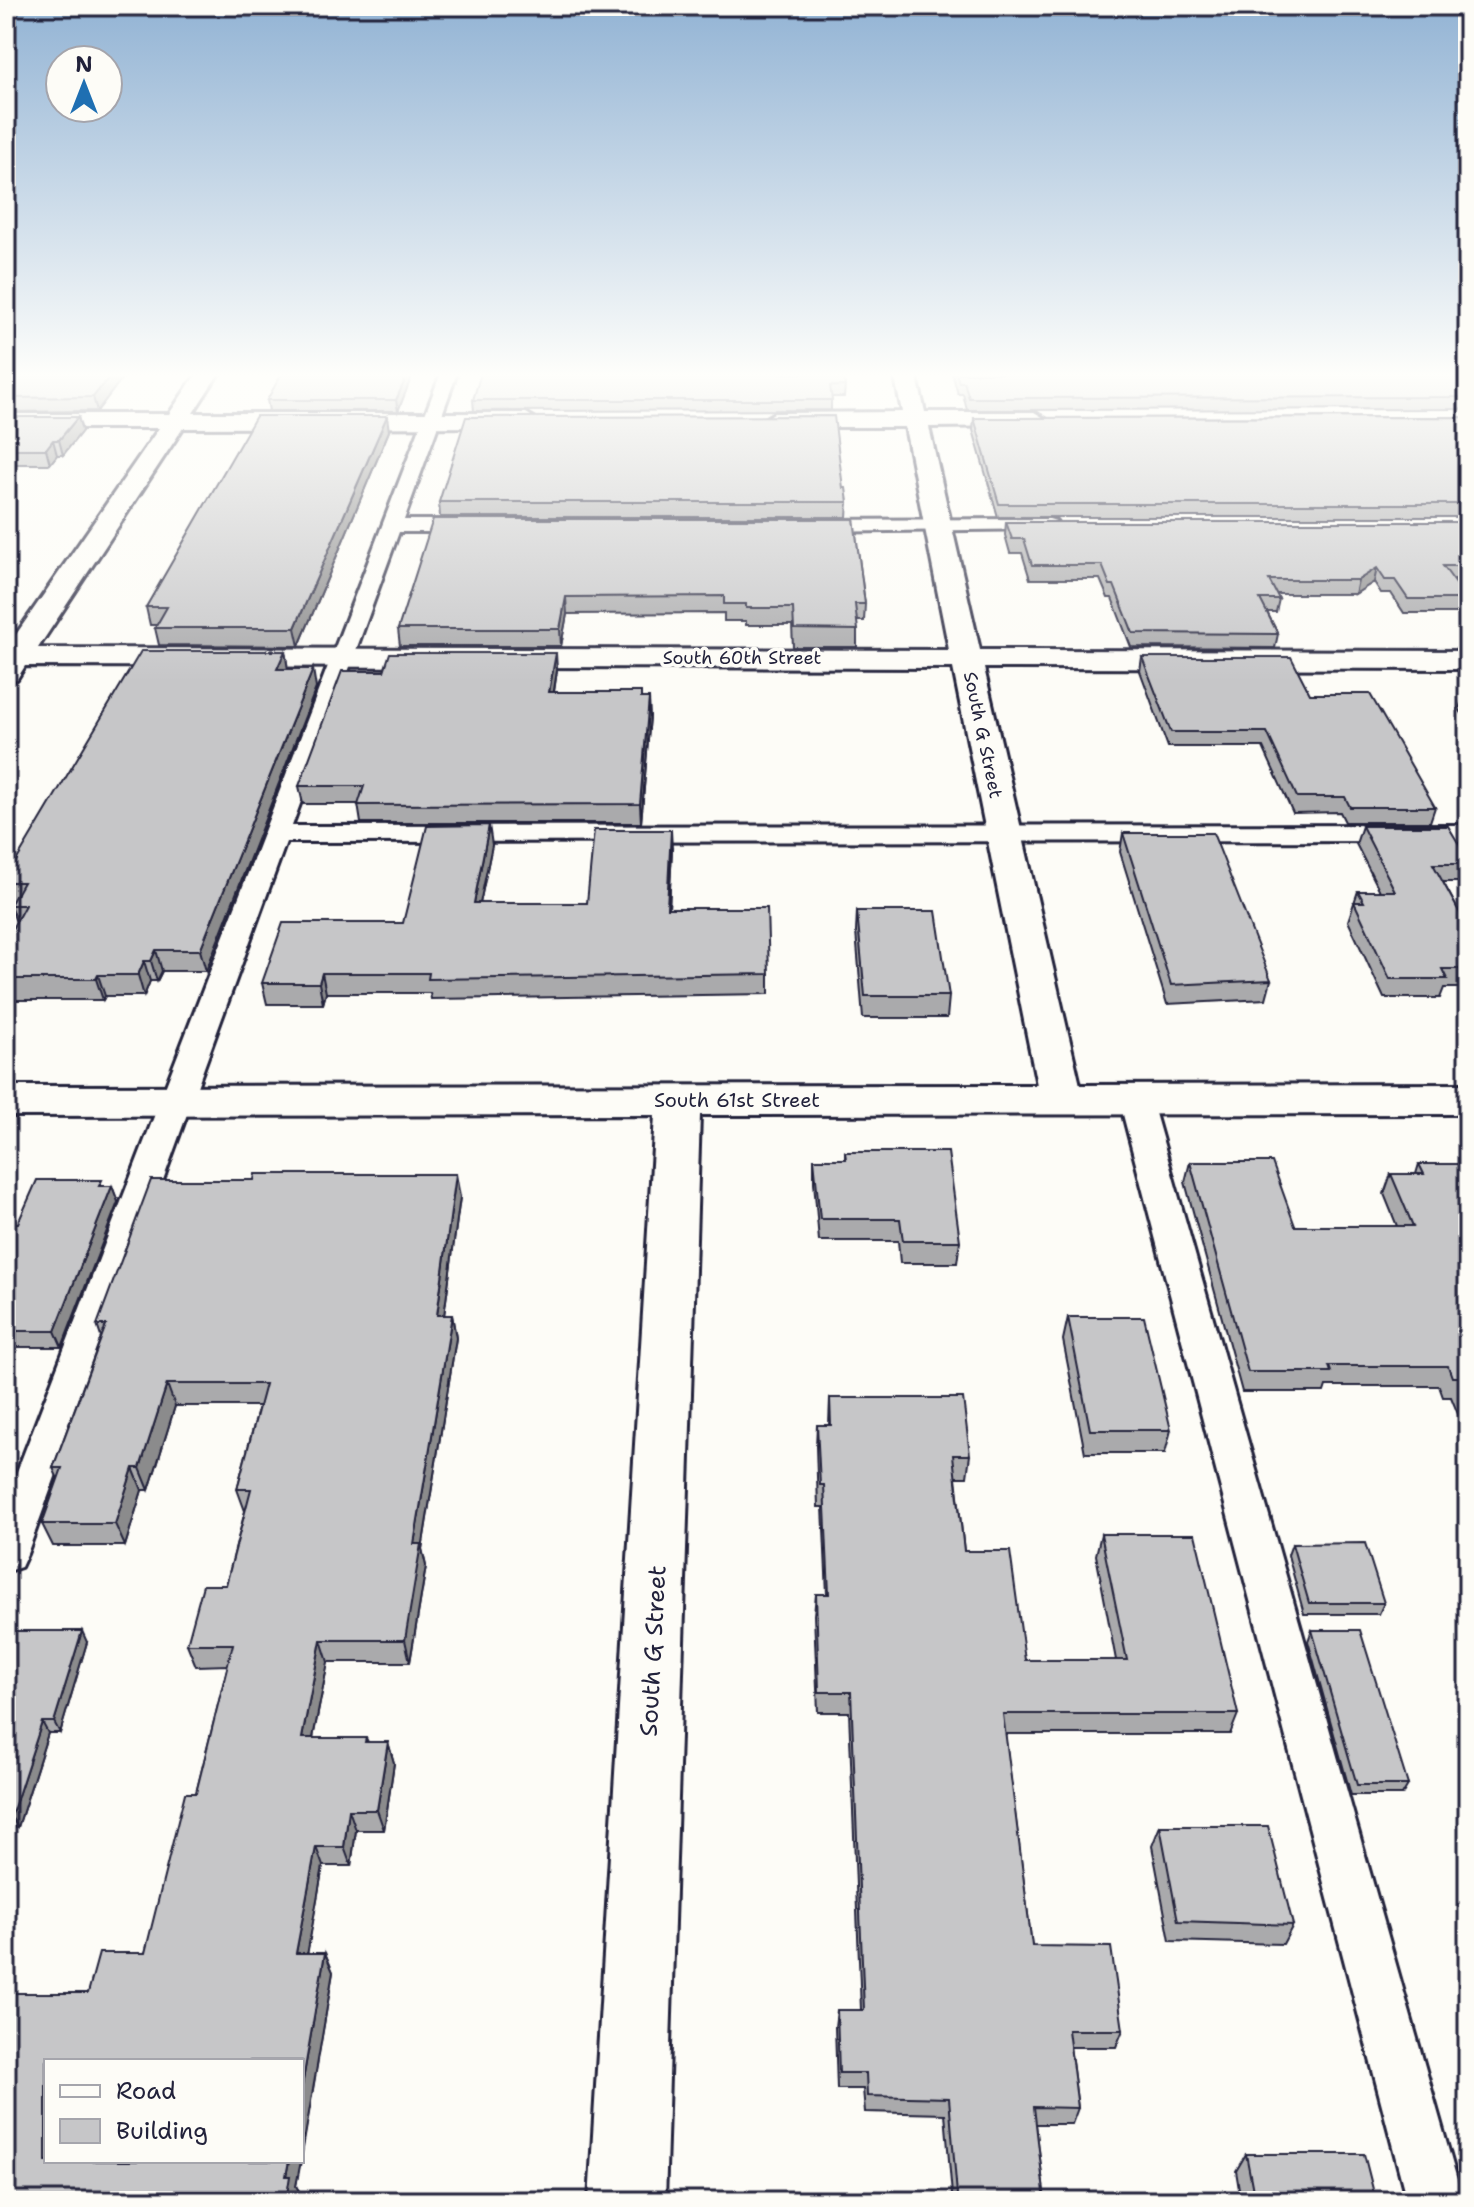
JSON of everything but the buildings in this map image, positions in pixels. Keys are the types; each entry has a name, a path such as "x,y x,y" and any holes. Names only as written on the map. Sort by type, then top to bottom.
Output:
{"street":[{"path":"11,664 139,476"},
{"name":"South G Street","path":"928,476 1061,1097"},
{"name":"South 60th Street","path":"11,664 343,657 1468,660"},
{"name":"South 61st Street","path":"6,1101 678,1101 1061,1097 1468,1099"},
{"name":"South G Street","path":"627,2201 678,1101"}],"lane":[{"path":"6,1554 411,476"},
{"path":"798,526 1063,525"},
{"path":"392,526 501,526"},
{"path":"276,834 1468,833"},
{"path":"1135,1099 1435,2201"}]}
